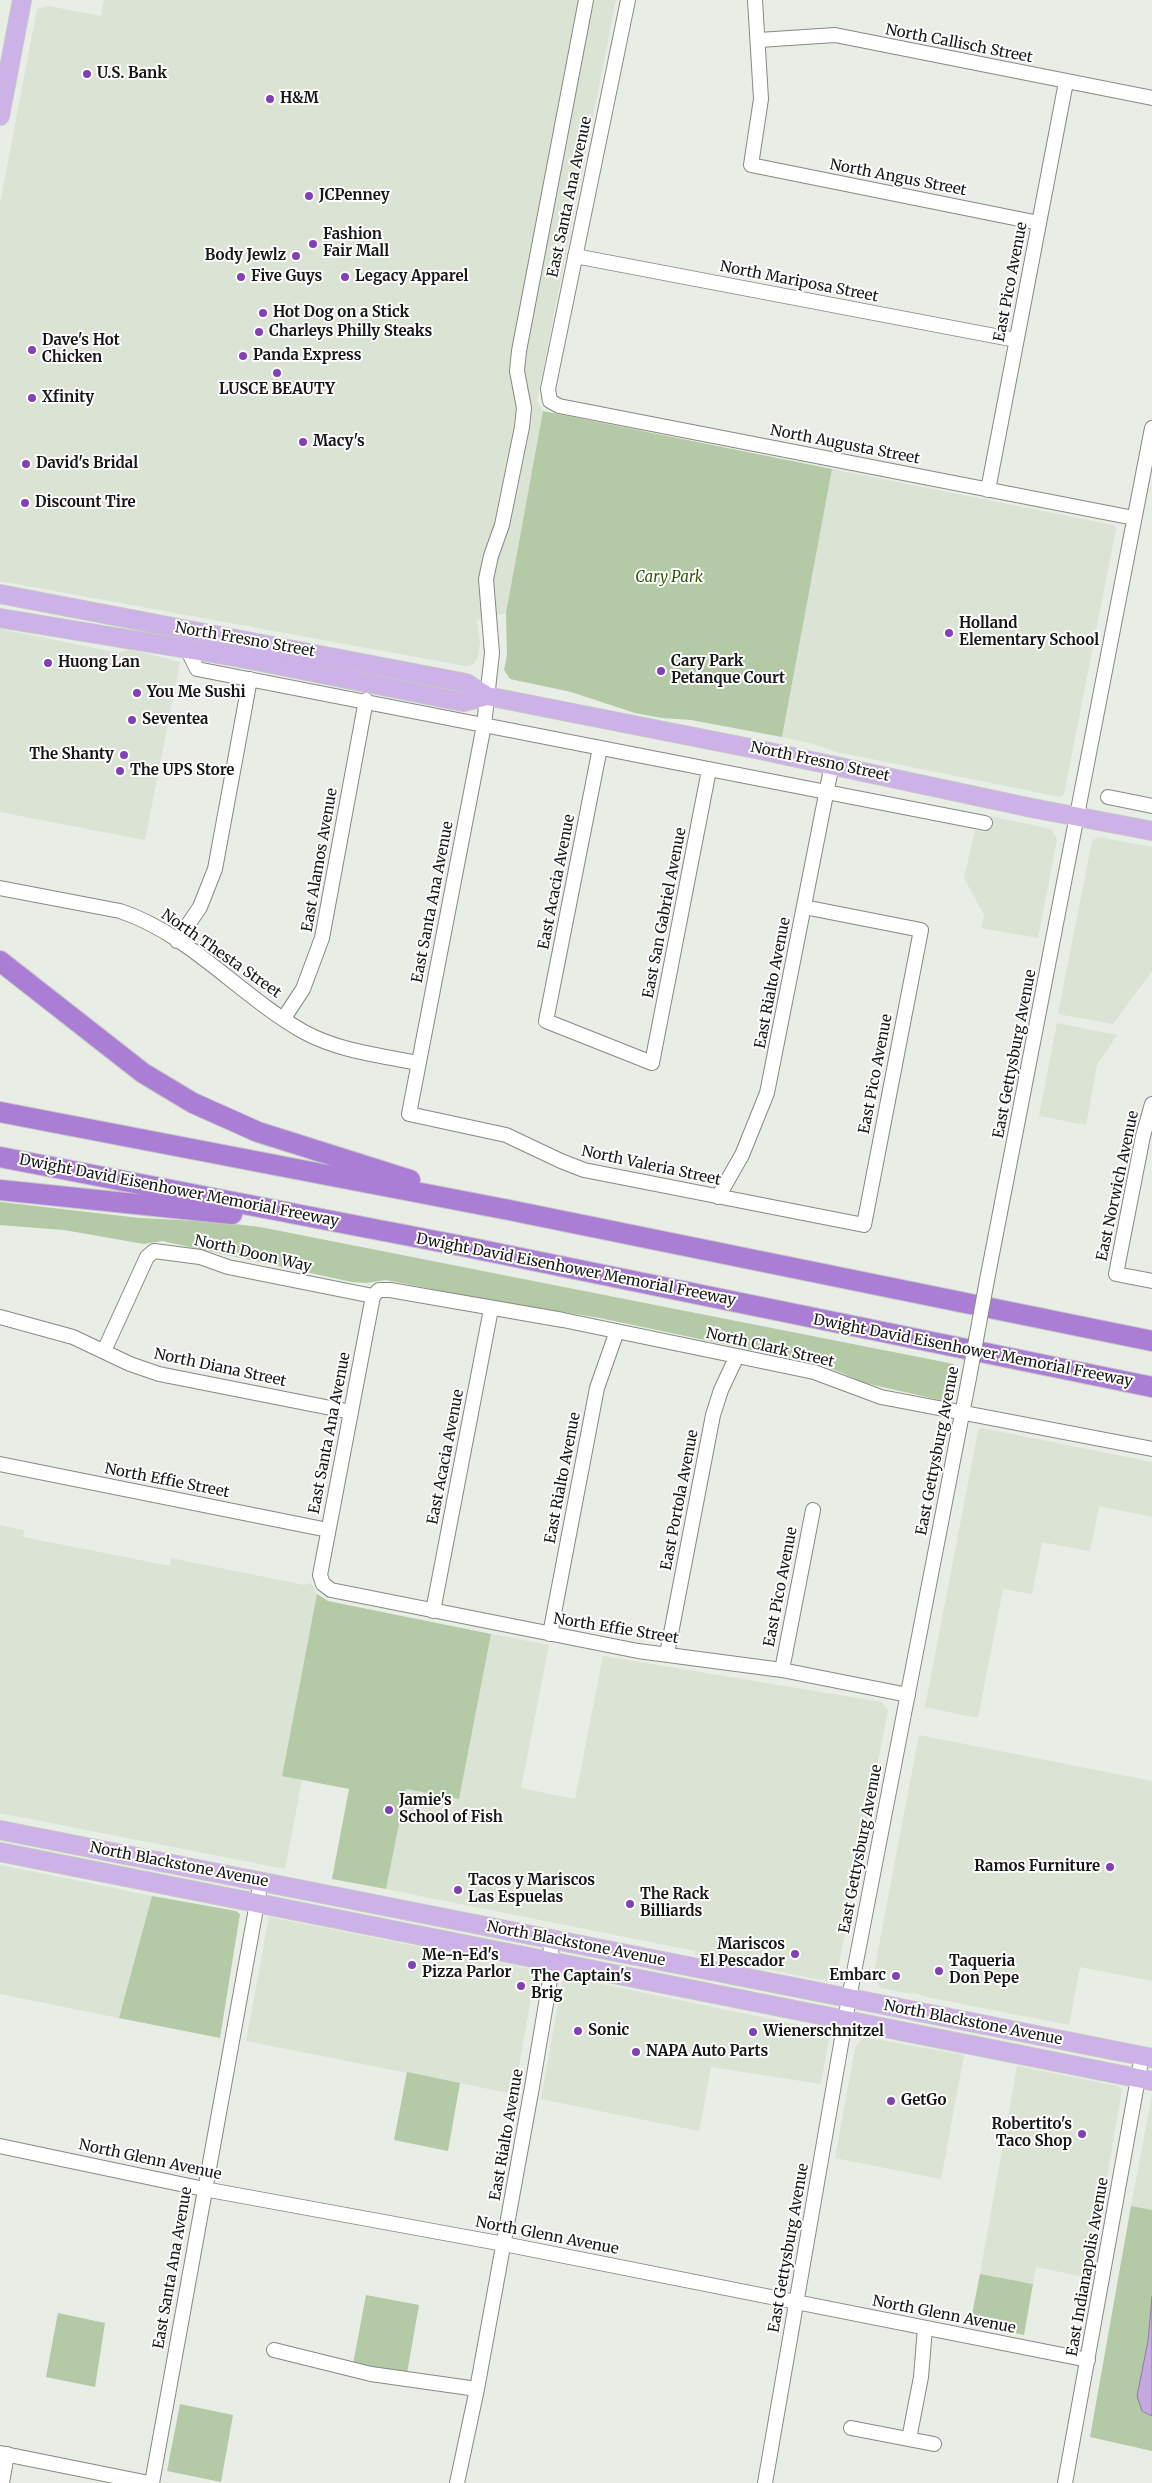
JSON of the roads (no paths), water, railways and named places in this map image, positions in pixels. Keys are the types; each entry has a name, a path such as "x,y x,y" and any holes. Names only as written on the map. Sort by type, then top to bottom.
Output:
{"highway":[{"path":"0,961 143,1073 205,1109 277,1139 510,1210"},
{"path":"0,1112 510,1210 1152,1341"},
{"name":"Dwight David Eisenhower Memorial Freeway","path":"0,1157 462,1246 1152,1387"},
{"path":"0,1161 78,1172"},
{"path":"0,1190 194,1209 305,1227 462,1246"}],"main road":[{"path":"0,116 22,0"},
{"name":"North Fresno Street","path":"0,594 466,682 487,696 832,764 1077,817 1152,830"},
{"name":"North Fresno Street","path":"0,618 188,649 374,683 463,702 487,696"},
{"path":"112,637 120,630 126,629 165,635 179,628"},
{"name":"North Blackstone Avenue","path":"0,1830 1147,2057"},
{"path":"0,1840 36,1846 49,1839"},
{"name":"North Blackstone Avenue","path":"0,1852 1145,2079"}],"street":[{"name":"East Santa Ana Avenue","path":"409,1114 484,725 492,646 486,579 490,556 502,526 523,417 524,408 517,371 518,356 586,0"},
{"name":"East Santa Ana Avenue","path":"550,401 548,390 628,0"},
{"path":"755,0 758,40"},
{"name":"North Callisch Street","path":"758,40 835,36 1152,98"},
{"name":"North Angus Street","path":"758,40 761,99 751,165 1039,223"},
{"name":"East Pico Avenue","path":"988,490 1066,82"},
{"name":"North Mariposa Street","path":"575,256 1016,340"},
{"name":"North Augusta Street","path":"550,401 560,406 1134,518"},
{"name":"East Gettysburg Avenue","path":"766,2483 849,1998 1152,428"},
{"path":"188,649 197,669 366,700 709,770 985,823"},
{"path":"177,941 200,907 215,869 250,679"},
{"name":"East Alamos Avenue","path":"284,1018 303,989 322,938 366,700"},
{"name":"East Acacia Avenue","path":"600,748 546,1021 652,1063"},
{"name":"East Rialto Avenue","path":"718,1197 742,1155 767,1094 832,764"},
{"name":"East San Gabriel Avenue","path":"652,1063 709,770"},
{"path":"1108,797 1152,806"},
{"name":"North Thesta Street","path":"0,888 120,911 152,925 284,1018 327,1042 418,1063"},
{"name":"East Pico Avenue","path":"804,906 921,930 864,1225"},
{"name":"East Norwich Avenue","path":"1152,1104 1143,1136 1116,1274 1152,1281"},
{"name":"North Valeria Street","path":"409,1114 506,1135 561,1162 584,1170 864,1225"},
{"name":"North Doon Way","path":"104,1351 147,1257 154,1251 200,1257 228,1267 376,1293"},
{"name":"North Clark Street","path":"376,1293 390,1290 617,1331 814,1372 881,1397 1152,1449"},
{"name":"East Santa Ana Avenue","path":"323,1584 320,1575 328,1530 350,1412 376,1293"},
{"name":"East Acacia Avenue","path":"433,1611 492,1309"},
{"name":"North Diana Street","path":"0,1317 63,1334 159,1374 350,1412"},
{"name":"East Rialto Avenue","path":"550,1634 597,1388 617,1331"},
{"name":"East Portola Avenue","path":"667,1654 713,1415 737,1356"},
{"name":"North Effie Street","path":"0,1464 328,1530"},
{"name":"East Pico Avenue","path":"782,1670 812,1510"},
{"name":"North Effie Street","path":"323,1584 331,1590 638,1651 782,1670 908,1695"},
{"name":"East Santa Ana Avenue","path":"150,2483 261,1881"},
{"name":"East Rialto Avenue","path":"457,2483 504,2244 553,1962 550,1939"},
{"name":"East Indianapolis Avenue","path":"1065,2483 1145,2079 1147,2057"},
{"name":"North Glenn Avenue","path":"0,2146 204,2188 504,2244 1088,2360"},
{"path":"909,2439 921,2376 925,2328"},
{"path":"274,2350 371,2374 477,2389"},
{"path":"851,2428 934,2444"},
{"path":"2,2483 4,2454 150,2483"}],"place":[{"name":"U.S. Bank","path":"87,74"},
{"name":"H&M","path":"270,99"},
{"name":"JCPenney","path":"309,196"},
{"name":"Fashion Fair Mall","path":"313,244"},
{"name":"Body Jewlz","path":"296,256"},
{"name":"Five Guys","path":"241,277"},
{"name":"Legacy Apparel","path":"345,277"},
{"name":"Hot Dog on a Stick","path":"263,313"},
{"name":"Charleys Philly Steaks","path":"259,332"},
{"name":"Dave's Hot Chicken","path":"32,350"},
{"name":"Panda Express","path":"243,356"},
{"name":"LUSCE BEAUTY","path":"277,373"},
{"name":"Xfinity","path":"32,398"},
{"name":"Macy's","path":"303,442"},
{"name":"David's Bridal","path":"26,464"},
{"name":"Discount Tire","path":"25,503"},
{"name":"Holland Elementary School","path":"949,633"},
{"name":"Huong Lan","path":"48,663"},
{"name":"Cary Park Petanque Court","path":"661,671"},
{"name":"You Me Sushi","path":"137,693"},
{"name":"Seventea","path":"132,720"},
{"name":"The Shanty","path":"124,755"},
{"name":"The UPS Store","path":"120,771"},
{"name":"Jamie's School of Fish","path":"389,1810"},
{"name":"Ramos Furniture","path":"1110,1867"},
{"name":"Tacos y Mariscos Las Espuelas","path":"458,1890"},
{"name":"The Rack Billiards","path":"630,1904"},
{"name":"Mariscos El Pescador","path":"795,1954"},
{"name":"Me-n-Ed's Pizza Parlor","path":"412,1965"},
{"name":"Taqueria Don Pepe","path":"939,1971"},
{"name":"Embarc","path":"896,1976"},
{"name":"The Captain's Brig","path":"521,1986"},
{"name":"Sonic","path":"578,2031"},
{"name":"Wienerschnitzel","path":"753,2032"},
{"name":"NAPA Auto Parts","path":"636,2052"},
{"name":"GetGo","path":"891,2101"},
{"name":"Robertito's Taco Shop","path":"1082,2134"}],"park label":[{"name":"Cary Park","path":"669,578"}]}
